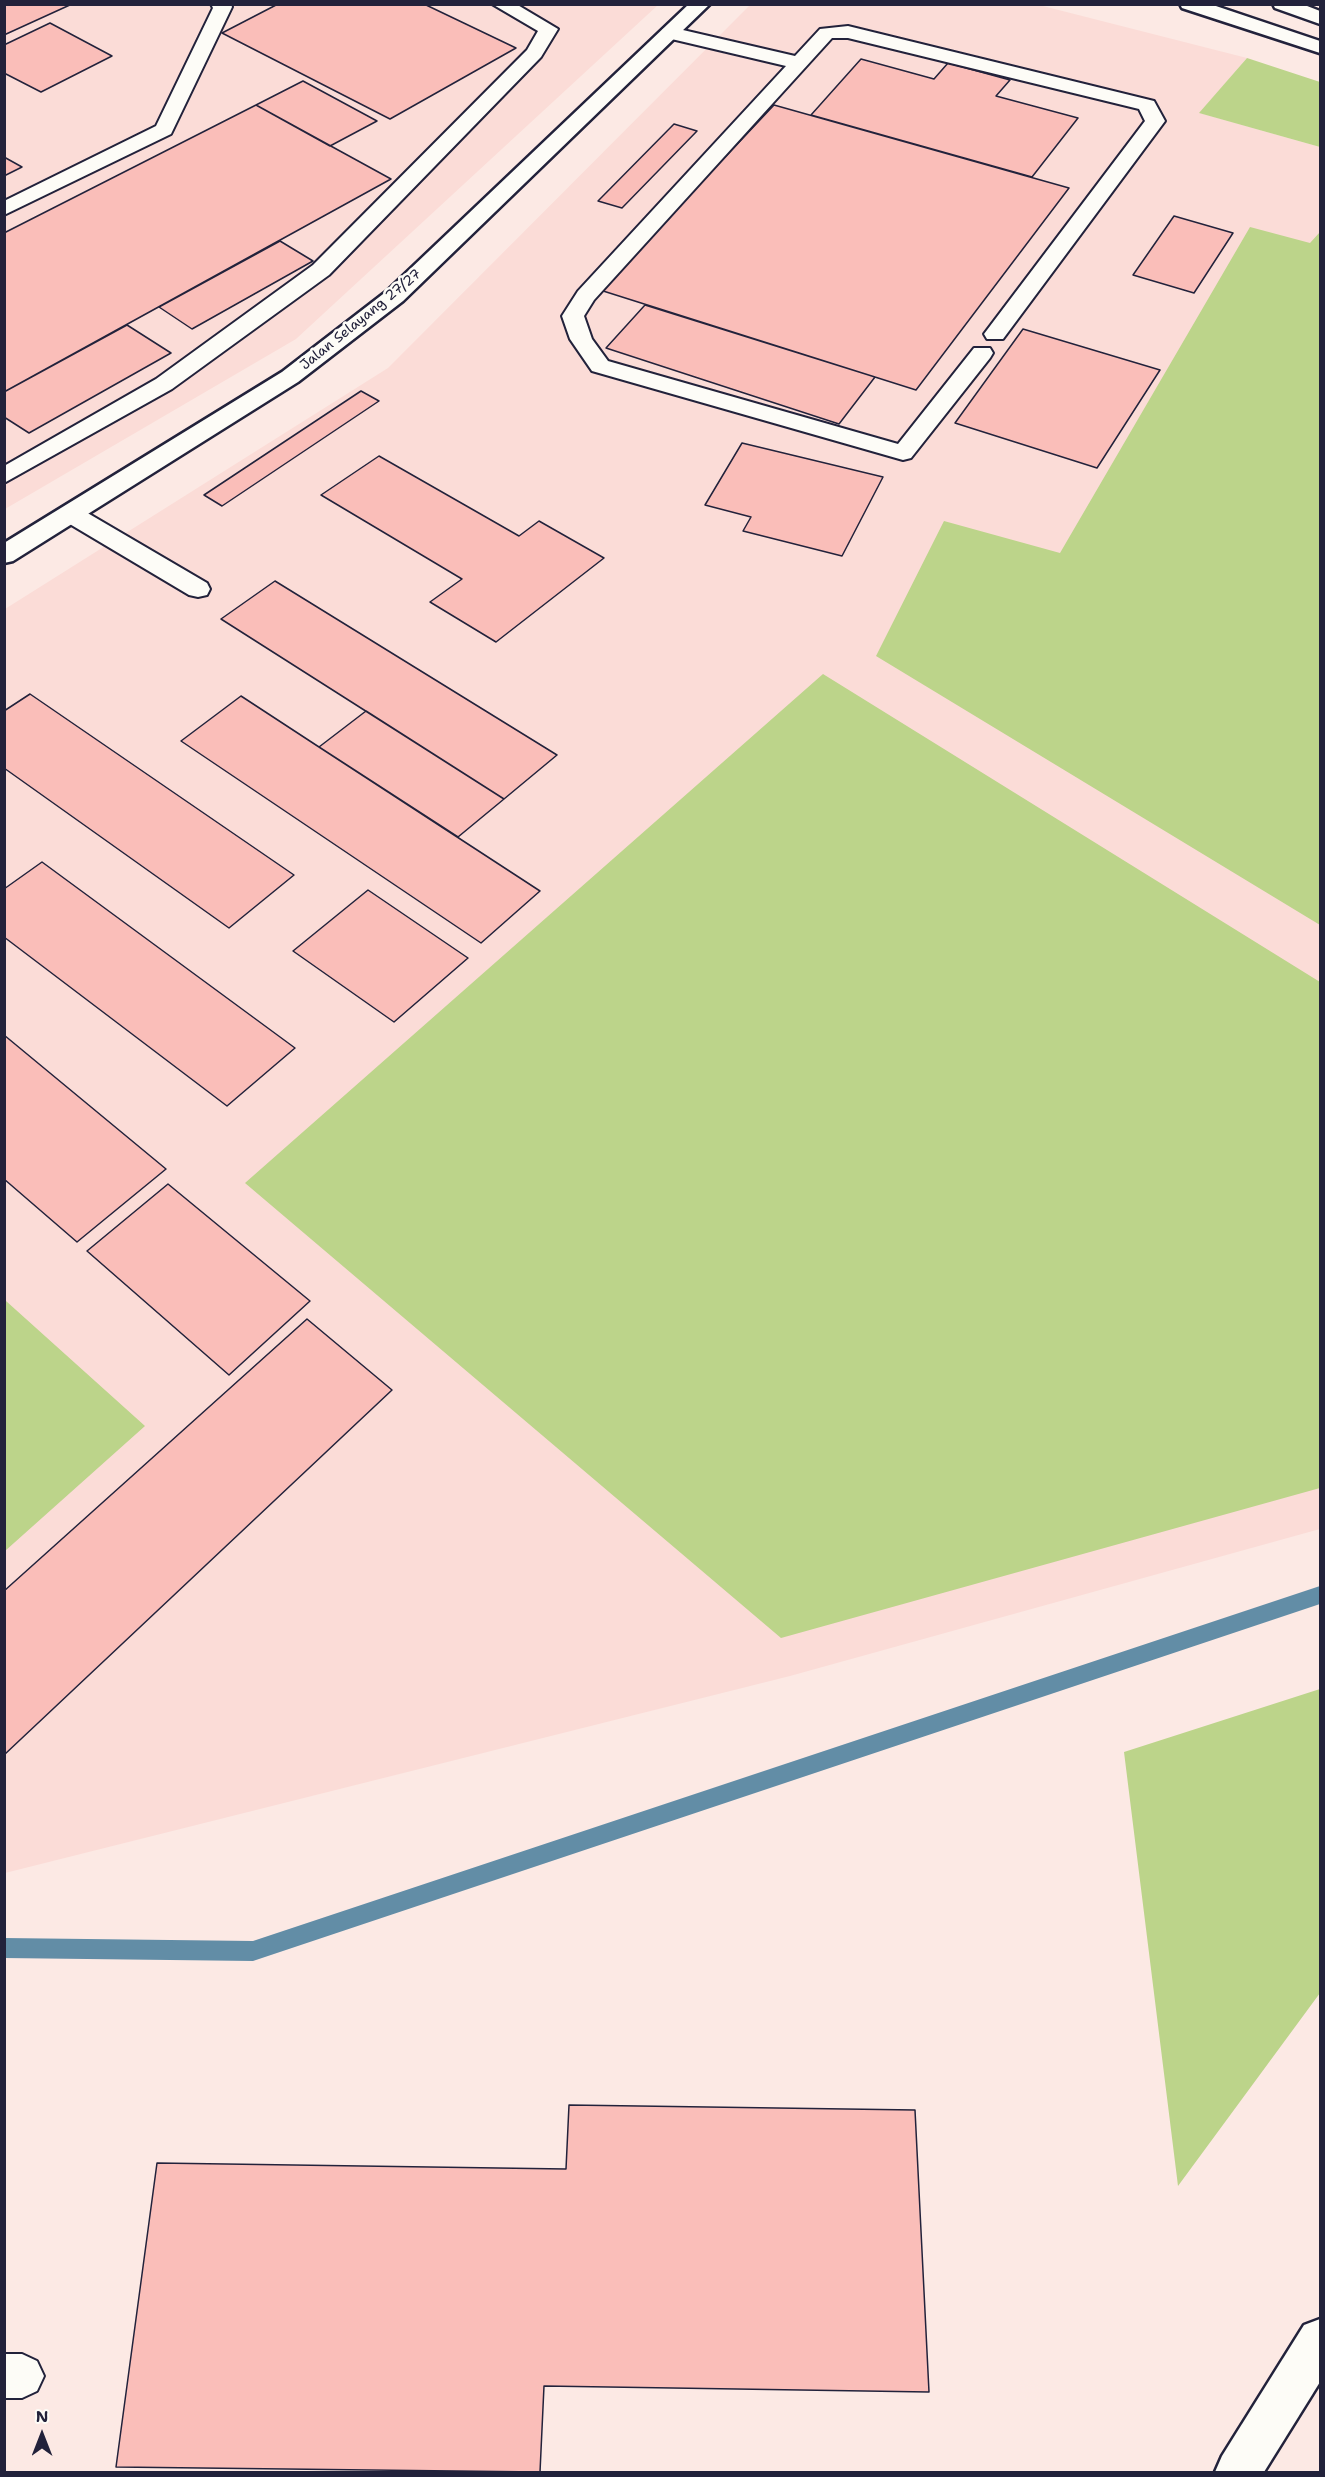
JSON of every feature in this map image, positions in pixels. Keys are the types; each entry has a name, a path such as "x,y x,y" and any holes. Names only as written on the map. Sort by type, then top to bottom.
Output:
{"street":[{"name":"Jalan Selayang 27/27","path":"4,555 290,378 395,296 701,4"},
{"path":"1188,4 1216,8 1320,47"},
{"path":"1282,4 1320,18"},
{"path":"1238,2472 1320,2341"}],"lane":[{"path":"4,476 164,384 321,270 534,53 549,30 501,4"},
{"path":"4,209 164,130 223,5"},
{"path":"982,353 903,453 600,366 581,339 573,316 586,296 827,33 848,32 1147,105 1155,121 994,334"},
{"path":"670,33 799,63"},
{"path":"71,514 198,589"}],"shaded area":[{"path":"5,5 658,5 296,339 5,509"},
{"path":"750,5 1039,5 1247,58 1200,113 1320,147 1320,1529 790,1676 5,1873 5,609 388,368"}],"green space":[{"path":"1247,58 1320,82 1320,147 1199,113"},
{"path":"1250,227 1310,243 1320,232 1320,925 876,656 944,521 1060,553"},
{"path":"823,674 1320,982 1320,1488 781,1638 245,1183"},
{"path":"6,1301 145,1426 5,1551 4,1303"},
{"path":"1320,1689 1320,1993 1178,2186 1124,1752"}],"building":[{"path":"4,4 72,4 4,35"},
{"path":"278,4 424,4 516,48 390,119 222,33"},
{"path":"50,23 112,56 41,92 4,73 4,45"},
{"path":"861,59 934,79 948,63 1010,80 996,96 1078,118 1032,177 811,115"},
{"path":"303,81 377,121 330,146 256,105"},
{"path":"256,105 391,179 4,392 4,233"},
{"path":"774,105 1069,188 916,390 600,290"},
{"path":"674,124 697,131 622,208 598,201"},
{"path":"4,157 22,167 4,176"},
{"path":"1174,216 1233,233 1194,293 1133,275"},
{"path":"280,241 313,261 192,329 159,307"},
{"path":"645,305 875,377 839,424 606,348"},
{"path":"127,325 171,353 29,433 4,417 4,392"},
{"path":"1023,329 1160,370 1097,468 955,423"},
{"path":"361,391 379,401 222,506 204,495"},
{"path":"742,443 883,477 842,556 743,531 751,517 705,505"},
{"path":"379,456 519,536 539,521 604,558 496,642 430,602 462,579 321,495"},
{"path":"275,581 557,755 504,799 221,619"},
{"path":"30,694 294,875 229,928 4,768 4,711"},
{"path":"241,696 540,891 481,943 181,741"},
{"path":"366,711 504,799 458,837 319,747"},
{"path":"42,862 295,1048 227,1106 4,937 4,889"},
{"path":"368,890 468,958 394,1022 293,951"},
{"path":"4,1035 166,1169 77,1242 4,1179"},
{"path":"168,1184 310,1301 229,1375 87,1251"},
{"path":"307,1319 392,1390 4,1755 4,1591"},
{"path":"569,2105 915,2110 929,2392 544,2386 540,2472 116,2467 157,2163 566,2169"}],"waterway":[{"path":"4,1948 253,1951 1320,1595"}]}
